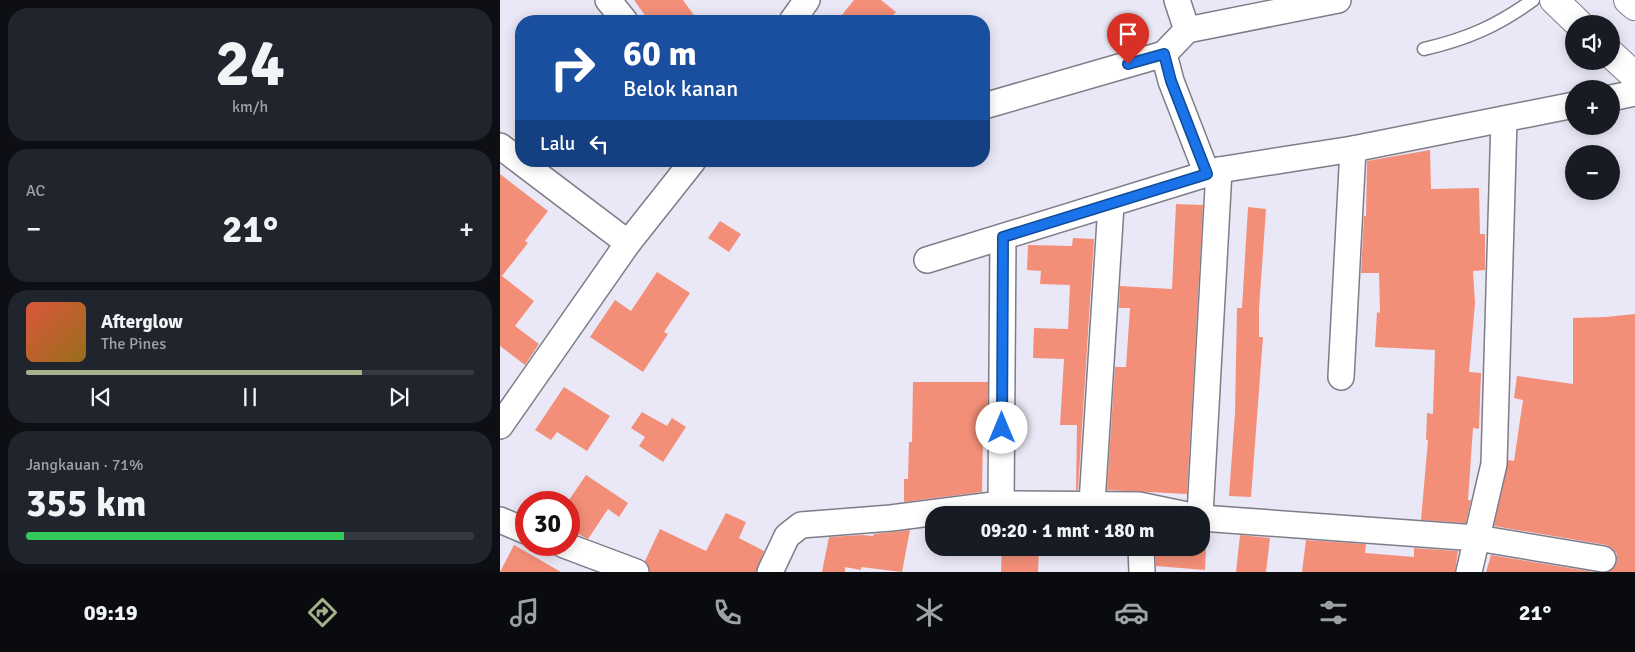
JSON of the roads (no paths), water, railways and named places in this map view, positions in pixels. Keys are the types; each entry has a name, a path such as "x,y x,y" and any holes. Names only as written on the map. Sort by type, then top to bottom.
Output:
{"highway":[{"path":"1554,0 1570,15"},
{"path":"1628,0 1635,6"},
{"path":"1620,62 1635,76"}],"street":[{"path":"608,0 620,15"},
{"path":"796,15 807,0"},
{"path":"1177,0 1186,30"},
{"path":"990,104 1164,54 1186,30 1338,0"},
{"path":"1164,54 1171,81 1213,172 1201,506"},
{"path":"1620,96 1635,93"},
{"path":"927,260 1111,205 1213,172 1354,149 1565,107"},
{"path":"1469,572 1494,464 1504,119"},
{"path":"500,146 515,157"},
{"path":"1341,377 1354,149"},
{"path":"528,167 628,243"},
{"path":"501,423 628,243 689,167"},
{"path":"1092,503 1111,205"},
{"path":"1001,504 1003,237"},
{"path":"770,572 787,536 800,524 891,518 1001,504 1092,503 1112,506"},
{"path":"1210,517 1477,538 1603,559"},
{"path":"500,520 515,526"},
{"path":"572,556 636,572"},
{"path":"1141,556 1142,572"}],"lane":[{"path":"1424,49 1456,41 1505,20 1533,0"}]}
